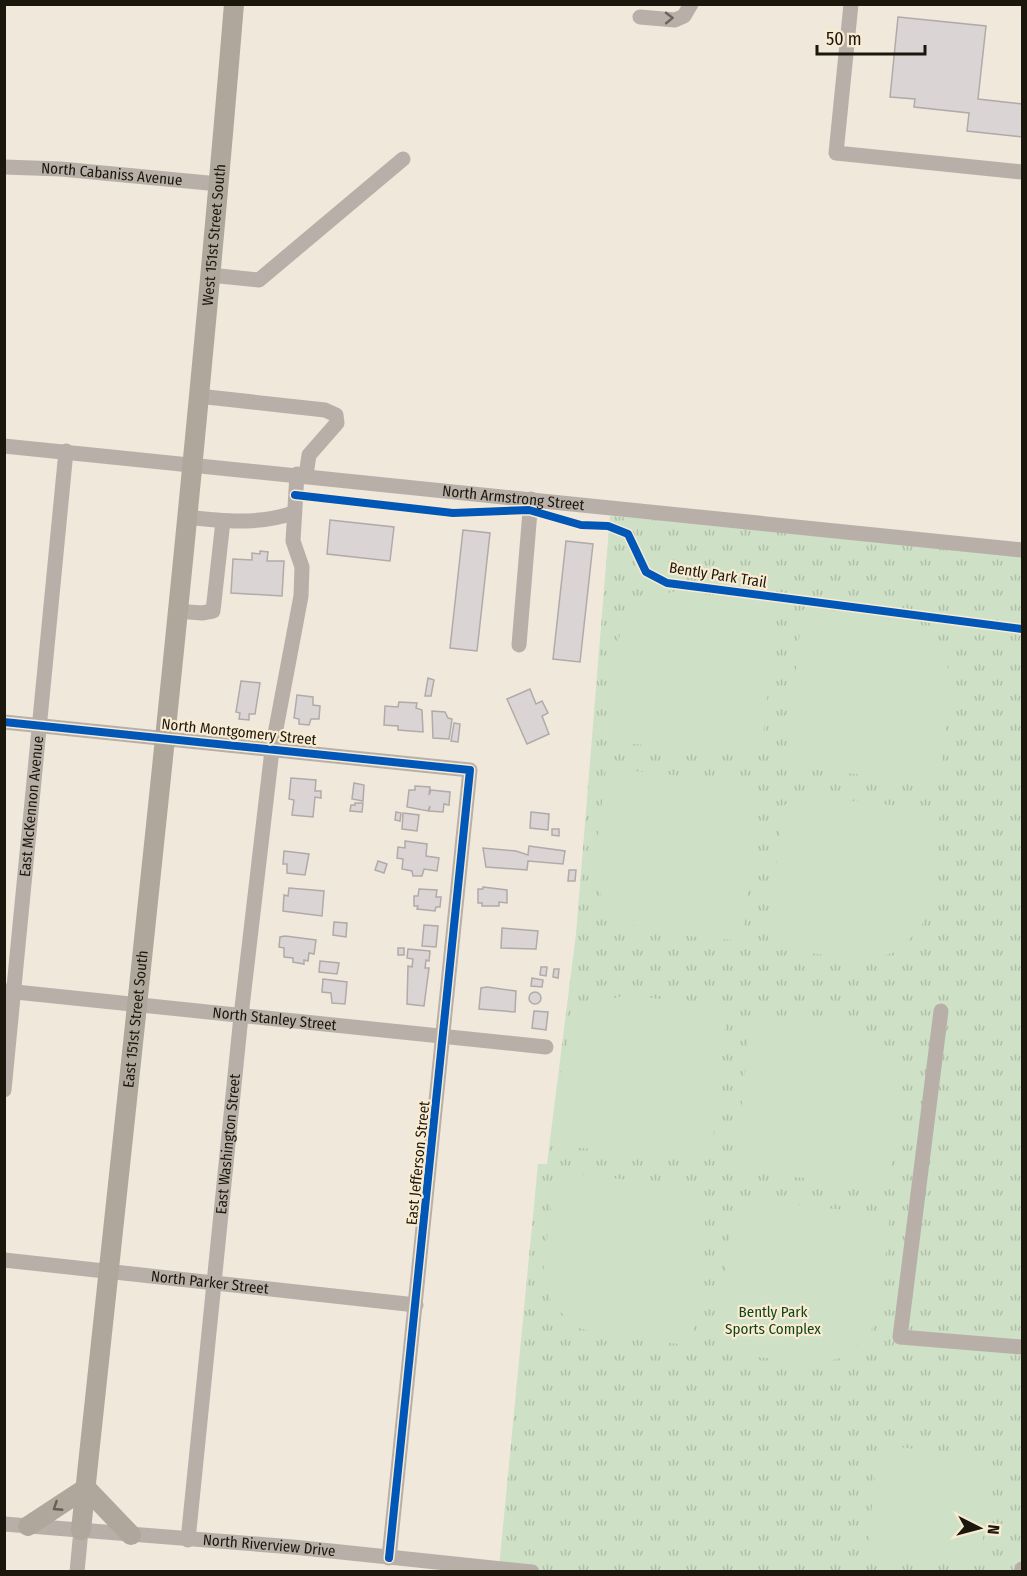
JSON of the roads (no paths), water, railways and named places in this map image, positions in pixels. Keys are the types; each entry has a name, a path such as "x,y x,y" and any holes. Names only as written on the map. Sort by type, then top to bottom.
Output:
{"main road":[{"name":"West 151st Street South","path":"191,464 219,184 234,4"},
{"name":"East 151st Street South","path":"81,1530 139,1004 191,464"},
{"path":"28,1526 86,1488 131,1535"}],"street":[{"path":"640,17 675,20 684,16 691,4"},
{"path":"851,4 836,153 1023,172"},
{"path":"210,275 259,280 403,159"},
{"name":"North Cabaniss Avenue","path":"4,167 61,169 219,184"},
{"name":"East Washington Street","path":"188,1540 241,1016 272,750 303,581 302,567 293,541 293,513 309,455 338,423 336,415 325,410 198,396"},
{"name":"North Armstrong Street","path":"4,446 1023,549"},
{"name":"East McKennon Avenue","path":"4,1090 10,992 66,451"},
{"path":"519,645 531,499"},
{"path":"186,517 223,521 277,519 293,513"},
{"path":"176,611 201,613 213,611 223,521"},
{"name":"North Montgomery Street","path":"4,722 470,770"},
{"name":"East Jefferson Street","path":"389,1558 470,770"},
{"name":"North Stanley Street","path":"10,992 546,1047"},
{"path":"941,1011 900,1337 1023,1347"},
{"name":"North Parker Street","path":"4,1260 416,1305"},
{"name":"North Riverview Drive","path":"4,1524 293,1547 532,1572"},
{"name":"East 151st Street South","path":"77,1572 81,1530"}],"park label":[{"name":"Bently Park Sports Complex","path":"773,1320"}]}
